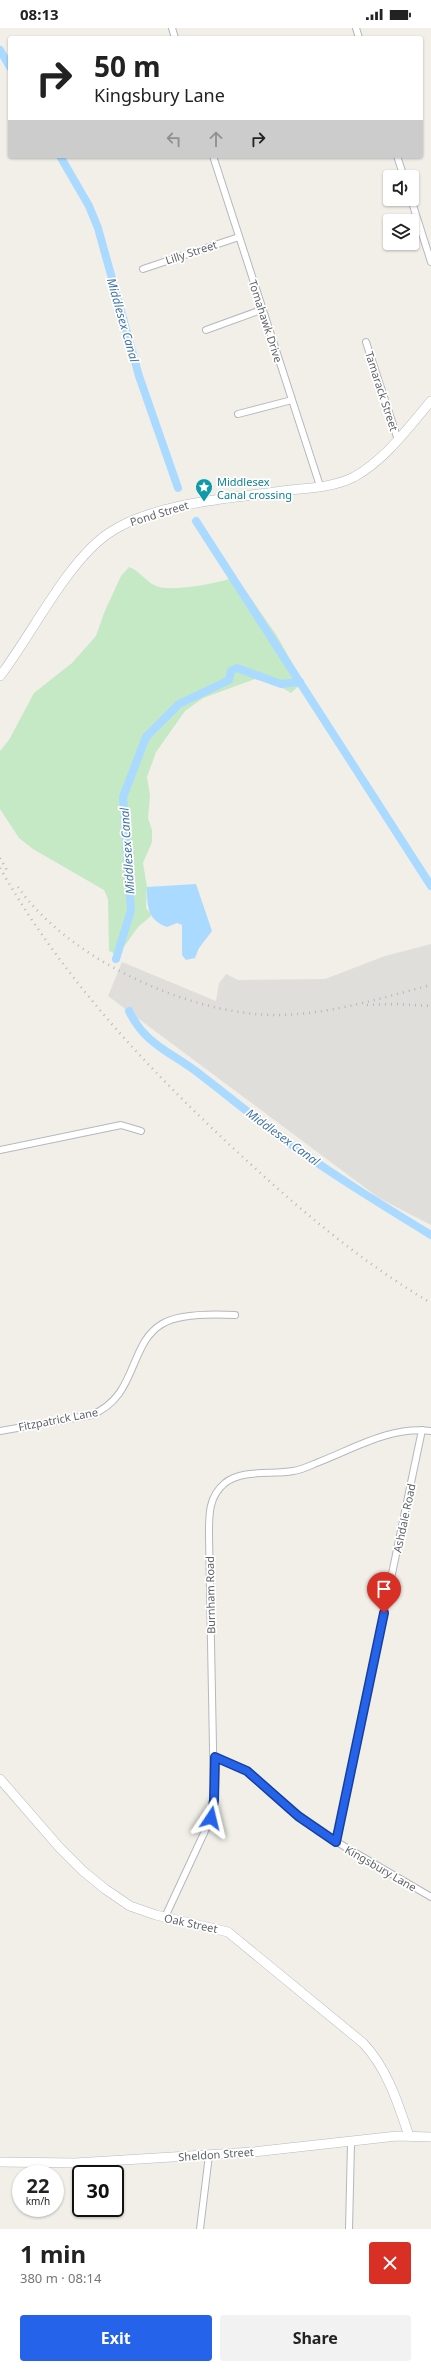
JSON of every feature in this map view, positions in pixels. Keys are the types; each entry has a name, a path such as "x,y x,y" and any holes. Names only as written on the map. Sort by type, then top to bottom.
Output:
{"street":[{"name":"Tomahawk Drive","path":"214,158 261,310 320,486"},
{"path":"398,158 402,170"},
{"path":"413,206 431,262"},
{"name":"Lilly Street","path":"143,269 239,237"},
{"path":"206,330 261,310"},
{"name":"Tamarack Street","path":"366,342 398,440"},
{"path":"238,414 292,400"},
{"name":"Pond Street","path":"0,676 61,586 91,547 108,533 143,517 193,503 331,485 353,477 382,457 431,401"},
{"path":"0,1150 121,1125 142,1131"},
{"name":"Fitzpatrick Lane","path":"0,1431 72,1419 102,1411 119,1396 152,1332 163,1323 190,1317 217,1314 235,1315"},
{"name":"Burnham Road","path":"165,1917 211,1818 214,1800 215,1757 209,1536 210,1508 216,1493 226,1483 242,1475 294,1471 391,1433 409,1429 431,1431"},
{"name":"Ashdale Road","path":"336,1842 422,1430"},
{"name":"Kingsbury Lane","path":"215,1757 247,1771 298,1816 336,1842 431,1897"},
{"name":"Oak Street","path":"0,1779 83,1871 130,1906 165,1917 228,1932 363,2043 377,2057 386,2075 409,2136"},
{"name":"Sheldon Street","path":"0,2162 75,2163 209,2155 409,2136 431,2138"},
{"path":"349,2229 351,2142"},
{"path":"200,2229 209,2155"}],"shaded area":[{"path":"431,944 431,1225 379,1198 108,996 122,962 216,1001 219,983 226,974 238,980 325,979 385,956"}],"green space":[{"path":"129,567 152,584 163,588 192,587 229,579 241,584 277,636 303,682 291,693 279,686 255,679 203,698 185,711 156,752 147,777 150,796 148,818 152,830 152,842 143,863 147,887 146,908 152,915 138,927 118,955 109,951 108,899 104,890 33,849 19,838 0,809 0,751 9,740 34,693 72,663 96,636 104,613 121,576"}],"water":[{"path":"196,884 212,931 199,948 195,958 186,960 182,955 182,925 177,923 167,927 155,920 148,906 147,887"}],"waterway":[{"name":"Middlesex Canal","path":"0,50 8,64"},
{"name":"Middlesex Canal","path":"61,158 89,206 98,228 139,376 178,488"},
{"name":"Middlesex Canal","path":"196,521 431,886"},
{"name":"Middlesex Canal","path":"116,959 131,910 123,797 146,737 179,704 229,680 231,671 237,668 281,684 300,682"},
{"name":"Middlesex Canal","path":"129,1011 142,1031 158,1046 197,1072 286,1141 340,1178 431,1235"}],"railway":[{"path":"0,858 8,872"},
{"path":"0,868 24,907 76,981 135,1050 198,1115 302,1210 352,1250 431,1303"},
{"path":"18,887 40,913 67,937 99,959 134,978 170,993 206,1005 242,1012 276,1015 296,1014 354,1005 431,985"},
{"path":"367,1005 395,1004 431,1006"}],"place":[{"name":"Middlesex Canal crossing","path":"204,502"}],"route":[{"path":"211,1818 214,1800 215,1757 232,1763 247,1771 298,1816 336,1842 384,1613"}]}
